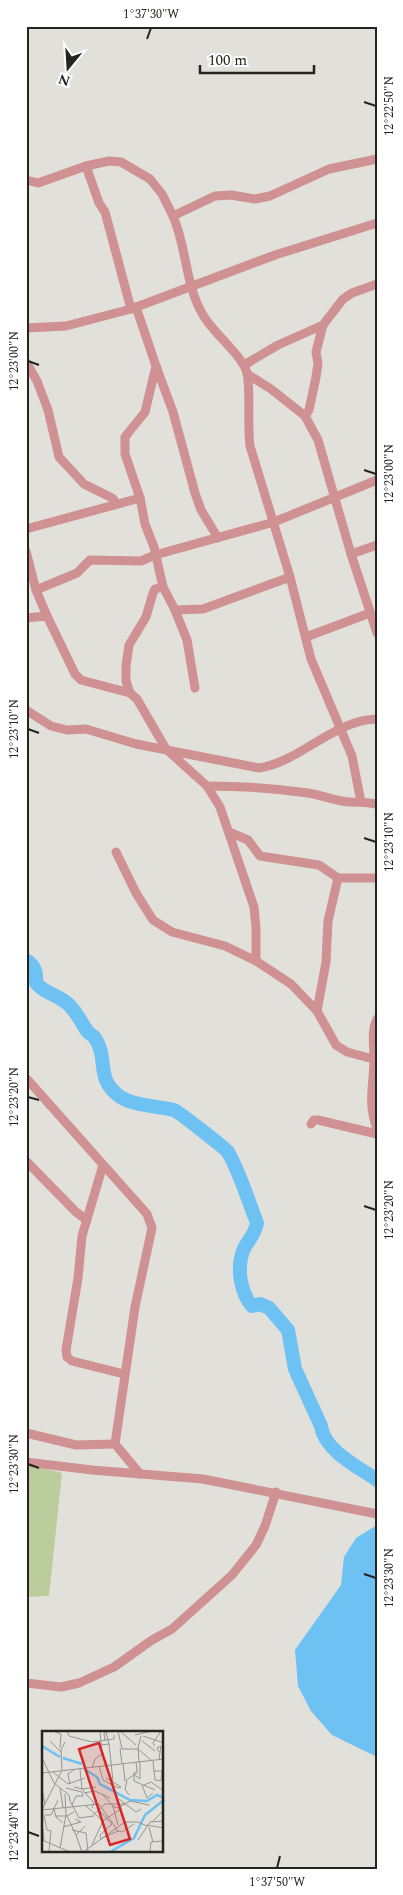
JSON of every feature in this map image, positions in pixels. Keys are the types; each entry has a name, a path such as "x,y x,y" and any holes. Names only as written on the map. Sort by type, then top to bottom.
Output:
{"street":[{"path":"173,216 215,196 231,195 256,199 270,196 329,169 377,159"},
{"path":"26,180 38,182 86,166 109,161 121,162 150,179 162,194 173,216 190,286 202,315 246,370 305,416 318,440 351,554 377,633"},
{"path":"86,166 99,203 105,212 134,308 174,412 201,510 218,538"},
{"path":"26,328 66,326 134,308 282,253 377,224"},
{"path":"305,416 309,410 316,377 318,364 316,352 323,324 343,299 352,293 377,284"},
{"path":"246,370 278,344 323,324"},
{"path":"26,362 37,380 48,410 59,457 84,484 112,498 117,504"},
{"path":"156,366 145,412 129,430 124,445 127,465 140,498 145,524 154,547 163,587 175,610 186,640 195,688"},
{"path":"246,370 250,446 274,522 311,659 341,728 357,777 361,802"},
{"path":"36,590 78,573 90,560 141,561 155,555 274,522 377,480"},
{"path":"26,529 140,498"},
{"path":"351,554 377,545"},
{"path":"26,552 36,590 75,674 81,680 130,693 137,699 166,749 207,786 220,807 254,906 256,961"},
{"path":"175,610 203,608 290,578"},
{"path":"130,693 126,681 127,651 146,617 155,589 163,587"},
{"path":"306,637 370,613"},
{"path":"26,618 47,616"},
{"path":"26,710 51,726 67,730 86,729 136,744 259,768 296,754 341,728 366,719 377,719"},
{"path":"207,786 264,787 311,794 351,803 377,804"},
{"path":"229,832 248,840 260,856 319,865 338,878 377,878"},
{"path":"116,852 136,893 153,920 172,932 225,946 256,961 291,984 317,1011 336,1046 347,1052 375,1060"},
{"path":"317,1011 326,962 328,921 338,878"},
{"path":"377,1019 373,1043 375,1060 370,1098 377,1129"},
{"path":"26,1078 147,1214 152,1228 124,1374 115,1444 140,1474"},
{"path":"311,1124 314,1120 318,1120 377,1134"},
{"path":"26,1162 76,1212 87,1220"},
{"path":"103,1165 82,1236 78,1278 66,1350 67,1357 72,1361 124,1374"},
{"path":"26,1433 76,1445 115,1444"},
{"path":"26,1462 140,1474 181,1476 276,1492 377,1514"},
{"path":"26,1682 61,1687 79,1683 114,1667 152,1640 172,1630 232,1575 256,1545 269,1517 276,1492"}],"green space":[{"path":"26,1464 62,1473 49,1596 26,1597"}],"water":[{"path":"377,1525 377,1757 332,1735 311,1711 298,1686 295,1650 341,1585 344,1557 356,1538"}],"waterway":[{"path":"26,960 32,964 35,970 36,983 45,991 66,1002 76,1013 87,1031 95,1038 99,1046 107,1082 119,1096 131,1102 174,1110 228,1152 257,1223 254,1233 243,1250 241,1261 240,1274 245,1295 252,1306 260,1304 269,1308 288,1330 295,1369 328,1443 352,1464 377,1480"}]}
